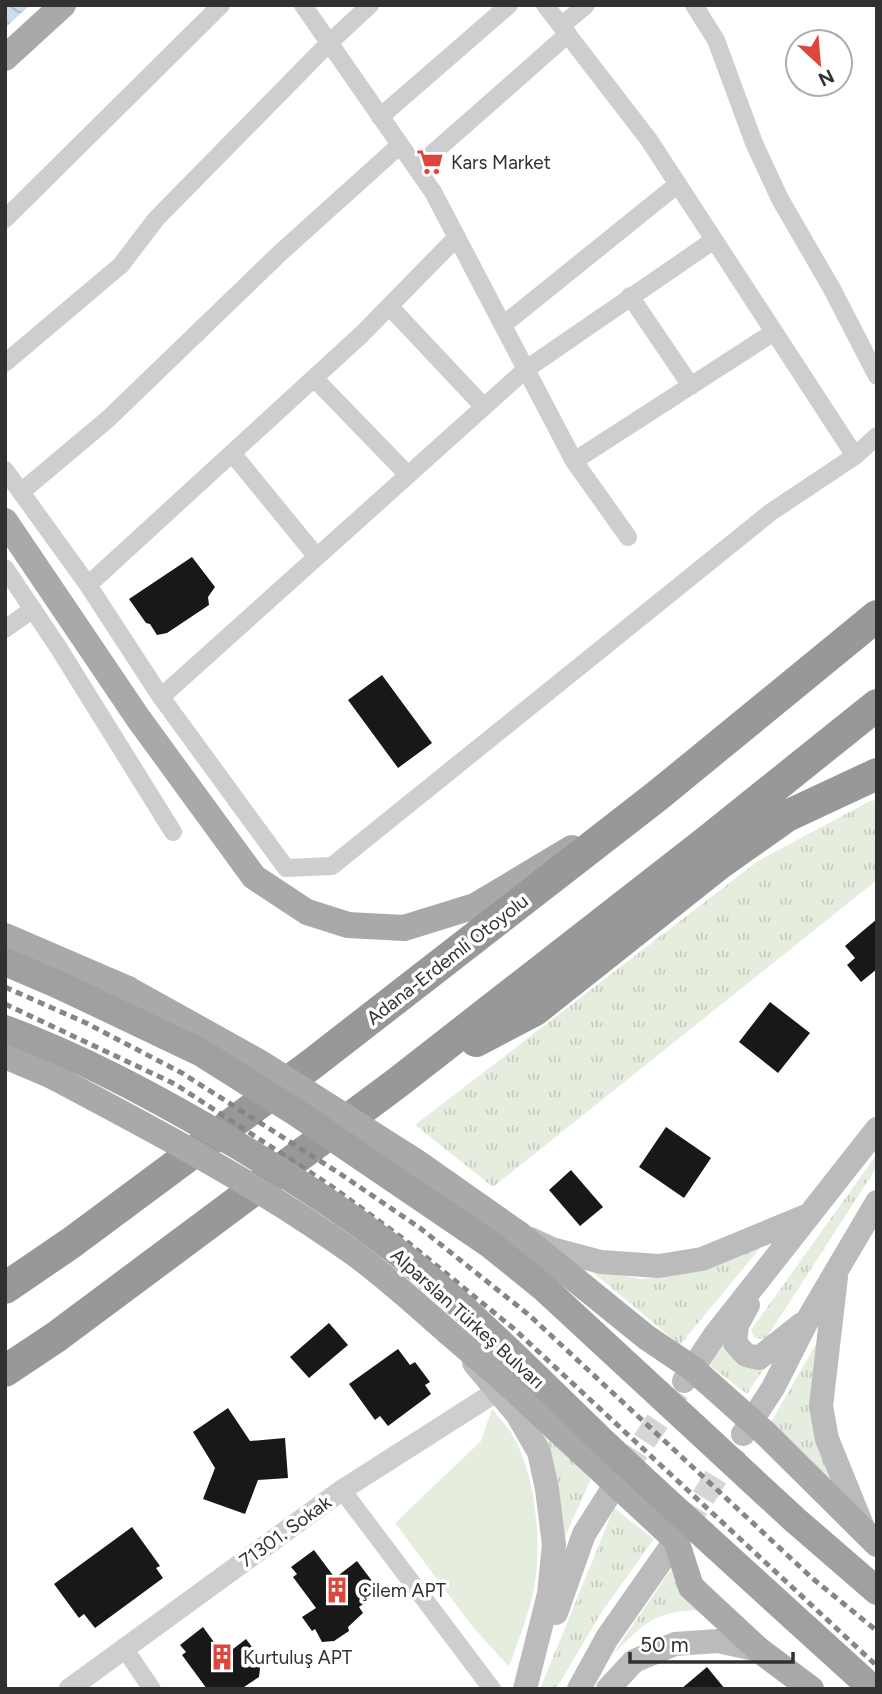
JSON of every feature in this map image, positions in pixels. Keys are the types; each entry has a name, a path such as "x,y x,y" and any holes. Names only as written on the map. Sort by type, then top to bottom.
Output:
{"highway":[{"name":"Adana-Erdemli Otoyolu","path":"5,1289 302,1072 657,796 877,615"},
{"path":"5,1371 56,1337 397,1083 877,705"},
{"path":"397,1083 535,1010 719,864 787,816 877,774"},
{"path":"5,962 200,1052 308,1120 491,1245 543,1287 795,1520 877,1591"},
{"name":"Alparslan Türkeş Bulvarı","path":"5,1029 140,1090 272,1166 382,1241 487,1330 623,1460 873,1689"}],"main road":[{"path":"5,58 63,5"},
{"path":"5,521 138,719 254,877 307,912 348,925 404,928 475,906 657,796"},
{"path":"5,936 128,989 259,1062 415,1161 519,1234 646,1337 870,1538"},
{"name":"Alparslan Türkeş Bulvarı","path":"5,1056 51,1074 162,1134 287,1208 357,1255 449,1332 502,1387 621,1478 680,1534 691,1587 759,1650 811,1689"},
{"path":"688,1375 715,1335 877,1129"},
{"path":"748,1428 877,1202"},
{"path":"519,1234 552,1249 601,1262 659,1266 702,1259 810,1215"},
{"path":"769,1267 737,1325 735,1343 746,1355 759,1358 808,1319"},
{"path":"837,1273 821,1406 827,1439 870,1538"},
{"path":"502,1387 538,1452 547,1489 554,1545 549,1594 526,1689"},
{"path":"526,1689 584,1534 621,1478"},
{"path":"579,1689 607,1638 680,1534"},
{"path":"608,1689 634,1661 675,1644 718,1642 759,1650"}],"street":[{"path":"5,219 220,5"},
{"path":"303,5 433,192 574,461 628,537"},
{"path":"5,363 121,265 156,219 328,44 370,5"},
{"path":"380,117 509,5"},
{"path":"545,5 649,140 855,456"},
{"path":"416,168 564,30 586,5"},
{"path":"699,7 716,40 754,144 780,199 832,289 877,376"},
{"path":"21,492 108,419 279,254 400,145"},
{"path":"503,325 678,184"},
{"path":"88,585 314,379 457,237"},
{"path":"161,697 525,370 714,240"},
{"path":"630,296 691,386"},
{"path":"389,306 484,407"},
{"path":"574,461 774,331"},
{"path":"314,379 408,475"},
{"path":"5,470 88,585 161,697 286,868 331,866 771,512 855,456 877,436"},
{"path":"232,453 317,557"},
{"path":"5,568 173,832"},
{"path":"5,629 33,609"},
{"name":"71301. Sokak","path":"69,1689 342,1490 502,1387"},
{"path":"342,1490 492,1689"},
{"path":"124,1648 152,1689"}],"green space":[{"path":"877,800 877,880 493,1187 415,1125 758,861 870,801"},
{"path":"877,1154 877,1167 765,1340 754,1337 751,1330"},
{"path":"765,1242 680,1345 589,1269 641,1279 702,1271"},
{"path":"729,1333 767,1364 747,1394 704,1361"},
{"path":"820,1337 838,1491 771,1422"},
{"path":"492,1409 520,1449 531,1484 536,1521 537,1558 534,1587 509,1667 472,1626 395,1523 481,1441"},
{"path":"524,1411 591,1473 590,1481 560,1548"},
{"path":"614,1508 654,1539 601,1613 556,1689 540,1689"},
{"path":"687,1564 743,1618 691,1610 665,1615 642,1627 613,1654 674,1565"}],"water":[{"path":"5,5 30,5 5,28"}],"building":[{"path":"192,557 215,587 208,597 209,605 167,633 157,635 129,599"},
{"path":"382,675 432,743 398,768 348,700"},
{"path":"877,919 877,969 861,982 847,965 855,958 845,946"},
{"path":"770,1002 810,1033 778,1073 739,1042"},
{"path":"666,1127 711,1158 684,1198 639,1167"},
{"path":"571,1170 603,1207 580,1226 549,1190"},
{"path":"329,1323 348,1345 309,1378 290,1357"},
{"path":"398,1349 410,1365 415,1362 430,1382 425,1385 431,1394 388,1426 380,1416 375,1420 349,1384"},
{"path":"228,1408 250,1441 285,1438 288,1478 258,1480 245,1514 203,1499 215,1468 193,1432"},
{"path":"132,1527 160,1566 156,1568 163,1578 95,1628 84,1614 79,1618 54,1584"},
{"name":"Çilem APT","path":"314,1550 335,1578 357,1561 372,1581 370,1599 359,1607 363,1613 348,1627 349,1631 334,1641 322,1642 315,1629 312,1631 302,1617 316,1608 293,1577 297,1574 291,1567"},
{"name":"Kurtuluş APT","path":"203,1627 224,1656 246,1639 261,1659 259,1677 241,1689 207,1689 182,1655 186,1652 180,1645"},
{"path":"707,1667 725,1689 681,1689"}],"tunnel":[{"path":"624,1471 680,1388"},
{"path":"684,1528 743,1434"}],"railway":[{"path":"5,987 86,1023 182,1073 420,1228 529,1315 812,1578 877,1631"},
{"path":"5,1004 175,1084 331,1186 405,1240 513,1328 877,1666"}],"place":[{"name":"Kars Market","path":"430,162"},
{"name":"Çilem APT","path":"337,1590"},
{"name":"Kurtuluş APT","path":"222,1657"}]}
